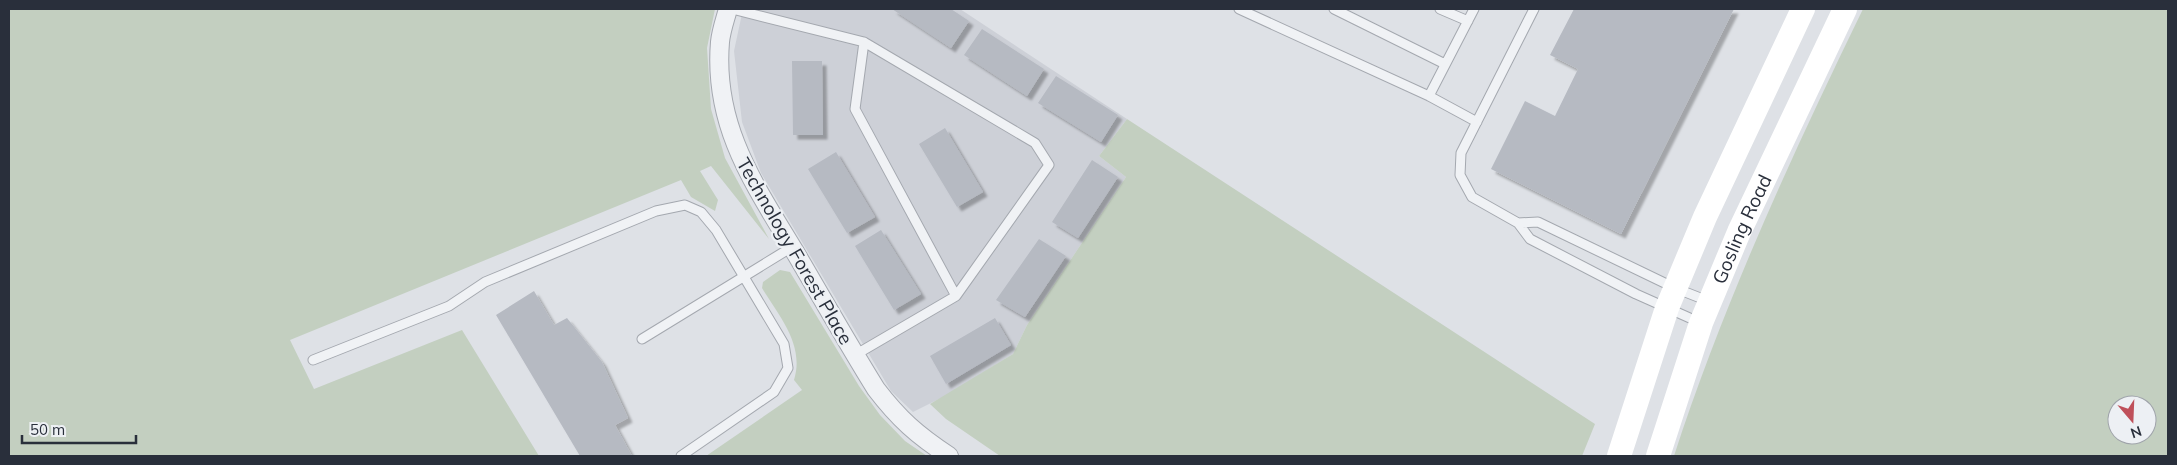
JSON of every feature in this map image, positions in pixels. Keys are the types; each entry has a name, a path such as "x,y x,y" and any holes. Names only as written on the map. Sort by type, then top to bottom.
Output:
{"main road":[{"name":"Gosling Road","path":"1618,456 1671,298 1704,217 1803,9"},
{"name":"Gosling Road","path":"1658,456 1705,312 1739,232 1846,9"}],"street":[{"name":"Technology Forest Place","path":"728,9 720,40 719,70 725,110 734,144 754,186 876,389 898,417 921,438 949,456"}],"lane":[{"path":"732,9 864,42 1035,144 1049,165 956,296 855,355"},
{"path":"1239,9 1429,96 1476,122"},
{"path":"1334,9 1445,64"},
{"path":"1440,9 1468,21"},
{"path":"1429,96 1474,9"},
{"path":"1534,9 1461,153 1460,175 1472,197 1518,223 1530,239 1705,312"},
{"path":"864,42 855,109 956,296"},
{"path":"313,360 449,306 485,282 656,211 684,205 702,212 716,230 784,344 788,368 774,392 681,456"},
{"path":"1518,223 1538,222 1671,298 1705,312"},
{"path":"642,339 792,247"}],"shaded area":[{"path":"743,9 960,9 1127,119 1099,156 1126,177 1027,325 1013,354 947,395 913,412 891,391 761,173 742,122 734,51"}],"green space":[{"path":"9,9 715,9 707,48 711,109 725,158 769,239 711,166 700,171 718,200 715,211 691,197 681,180 290,340 314,389 462,330 539,456 9,456"},
{"path":"1863,9 2168,9 2168,456 1674,456 1737,285 1785,174"},
{"path":"1127,119 1595,424 1582,456 1000,456 946,419 930,404 1013,354 1027,325 1126,177 1099,156"},
{"path":"780,270 790,272 859,386 880,415 905,441 927,456 706,456 802,390 794,380 796,355 789,331 762,288 763,282"}],"building":[{"path":"892,9 951,9 969,21 951,48"},
{"path":"1574,9 1734,9 1621,234 1491,169 1525,101 1555,116 1578,69 1550,55"},
{"path":"982,29 1044,69 1027,96 964,55"},
{"path":"792,61 822,61 823,135 793,135"},
{"path":"1056,76 1118,115 1101,142 1038,103"},
{"path":"945,128 983,192 957,207 919,144"},
{"path":"836,152 875,217 847,233 808,169"},
{"path":"1092,160 1118,177 1078,238 1052,222"},
{"path":"881,230 921,294 894,310 855,246"},
{"path":"1039,239 1066,256 1025,317 996,300"},
{"path":"534,291 554,325 567,318 602,362 628,418 615,425 632,456 580,456 496,315"},
{"path":"995,318 1011,345 946,384 930,356"}]}
